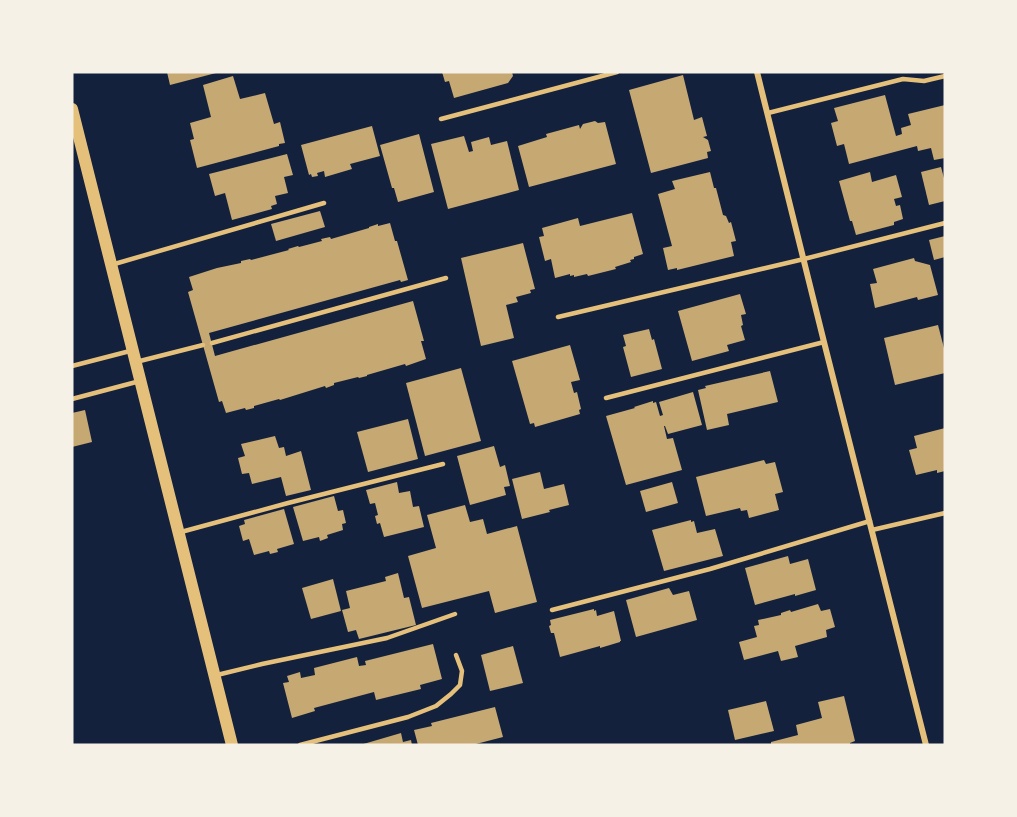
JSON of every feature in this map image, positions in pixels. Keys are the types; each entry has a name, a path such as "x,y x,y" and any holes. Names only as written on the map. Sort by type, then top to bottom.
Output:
{"main road":[{"path":"73,113 232,745"}],"street":[{"path":"757,72 926,745"}],"lane":[{"path":"441,119 617,72"},
{"path":"768,113 903,79 924,81 945,76"},
{"path":"111,265 324,203"},
{"path":"558,317 945,223"},
{"path":"212,343 446,278"},
{"path":"606,398 824,342"},
{"path":"72,366 203,345"},
{"path":"72,399 140,381"},
{"path":"178,532 443,464"},
{"path":"872,530 945,513"},
{"path":"552,610 710,569 870,521"},
{"path":"215,676 387,638 455,614"},
{"path":"300,745 408,717 436,706 460,685 462,671 456,655"}],"building":[{"path":"167,72 216,72 216,73 170,85"},
{"path":"442,72 512,72 513,76 508,83 454,98 449,81 445,82"},
{"path":"683,75 694,120 702,117 707,136 703,137 708,140 711,151 707,152 708,158 651,173 629,90"},
{"path":"233,76 240,99 265,93 274,124 280,122 285,143 197,168 190,140 194,139 190,123 211,117 203,85"},
{"path":"885,95 896,136 902,134 901,128 911,125 908,114 945,105 945,158 934,160 931,148 918,151 917,146 849,164 844,144 837,146 831,123 838,121 834,108"},
{"path":"595,121 605,122 616,164 529,187 518,146 547,137 546,134 579,125 580,129 583,124"},
{"path":"372,126 380,156 350,164 352,169 325,177 324,171 317,173 318,176 309,175 301,145"},
{"path":"419,134 434,192 398,202 380,145"},
{"path":"464,136 469,152 473,151 471,142 489,137 491,145 507,141 519,190 448,209 431,144"},
{"path":"287,154 293,175 284,177 288,193 275,196 277,204 271,206 272,209 232,220 225,193 215,196 209,174"},
{"path":"941,167 945,182 945,201 929,205 921,172"},
{"path":"710,172 723,215 729,223 731,222 736,241 731,242 734,256 677,270 677,268 668,270 663,248 672,246 658,194 675,189 672,181"},
{"path":"870,172 872,182 896,175 902,197 894,199 896,206 900,205 903,219 894,222 894,225 856,235 839,181"},
{"path":"320,211 325,227 276,241 271,224"},
{"path":"632,213 643,254 634,257 630,260 631,262 615,267 616,269 588,276 587,274 574,277 570,274 555,278 551,259 545,261 539,237 544,236 542,228 578,218 580,226"},
{"path":"390,223 408,280 401,282 400,280 209,333 215,356 413,301 424,341 421,341 426,359 334,383 326,388 325,386 254,406 254,408 226,413 222,401 219,402 188,292 193,290 189,277 241,263 241,261 322,241 321,239 330,237 331,239 378,224 378,226"},
{"path":"945,236 945,257 934,260 929,240"},
{"path":"523,243 535,289 530,290 531,293 516,297 518,302 506,305 514,338 481,346 461,258"},
{"path":"914,258 915,261 930,265 938,295 918,300 917,297 875,308 870,284 877,283 873,269"},
{"path":"740,294 746,314 741,315 745,340 727,345 729,351 692,361 678,311"},
{"path":"938,325 945,352 945,373 895,385 884,338"},
{"path":"649,329 662,369 631,377 623,347 626,346 623,335"},
{"path":"570,345 580,380 571,382 574,393 577,392 580,414 535,427 534,423 530,424 512,361"},
{"path":"461,368 481,441 425,456 406,383"},
{"path":"770,371 778,402 727,414 729,425 707,430 698,390 706,388 705,386"},
{"path":"693,392 702,425 668,434 664,426 667,439 673,438 682,470 626,485 606,416 653,401 653,403 656,402 660,416 663,415 659,402"},
{"path":"85,410 92,442 72,447 72,413"},
{"path":"408,419 418,459 368,472 357,432"},
{"path":"945,428 945,471 937,473 937,470 916,475 909,450 917,448 914,436"},
{"path":"275,436 279,448 284,447 286,456 301,451 311,490 286,496 281,477 252,484 249,473 242,474 238,458 245,456 241,444"},
{"path":"494,446 500,467 505,465 510,486 504,487 506,495 470,505 457,456"},
{"path":"764,460 766,464 775,462 783,492 775,494 779,510 749,518 747,510 741,511 740,508 706,516 696,477"},
{"path":"540,472 544,489 564,484 569,505 522,519 512,479"},
{"path":"397,482 399,493 410,491 413,507 419,506 424,527 384,537 380,523 377,524 375,516 378,515 375,503 370,504 366,490"},
{"path":"672,482 678,503 646,512 640,491"},
{"path":"334,496 338,511 343,510 346,523 342,524 343,530 327,535 328,538 320,541 319,537 303,541 293,507"},
{"path":"465,505 470,522 483,519 487,534 517,526 537,602 495,613 489,591 422,608 408,556 436,548 427,515"},
{"path":"284,509 294,544 277,549 278,552 270,554 269,551 254,555 249,539 243,541 239,526 245,524 244,520"},
{"path":"691,520 691,522 694,521 697,533 715,529 723,556 664,571 652,530"},
{"path":"788,556 790,564 808,559 816,590 755,605 745,568"},
{"path":"398,573 404,598 409,597 416,625 359,639 356,630 348,632 342,610 350,608 346,591 386,581 385,577"},
{"path":"333,579 341,611 311,619 302,588"},
{"path":"669,588 673,595 689,591 697,620 636,637 626,600"},
{"path":"818,604 821,611 830,609 835,627 826,630 827,637 795,646 798,657 781,661 778,651 744,660 739,642 757,637 754,626 759,625 758,620"},
{"path":"594,609 597,616 614,611 621,641 560,657 554,633 551,633 549,626 551,625 550,620"},
{"path":"433,644 442,679 420,685 421,689 376,700 374,692 314,708 315,711 292,718 283,683 289,682 287,676 300,672 301,678 315,675 314,668 357,657 359,666 366,665 365,661"},
{"path":"513,646 523,683 490,691 481,655"},
{"path":"844,696 855,741 850,745 771,745 771,742 798,735 796,725 822,718 818,702"},
{"path":"766,701 774,731 735,740 728,710"},
{"path":"495,707 503,737 472,745 418,745 414,730 432,726 431,723"},
{"path":"401,733 403,742 411,740 412,745 360,745"}]}
